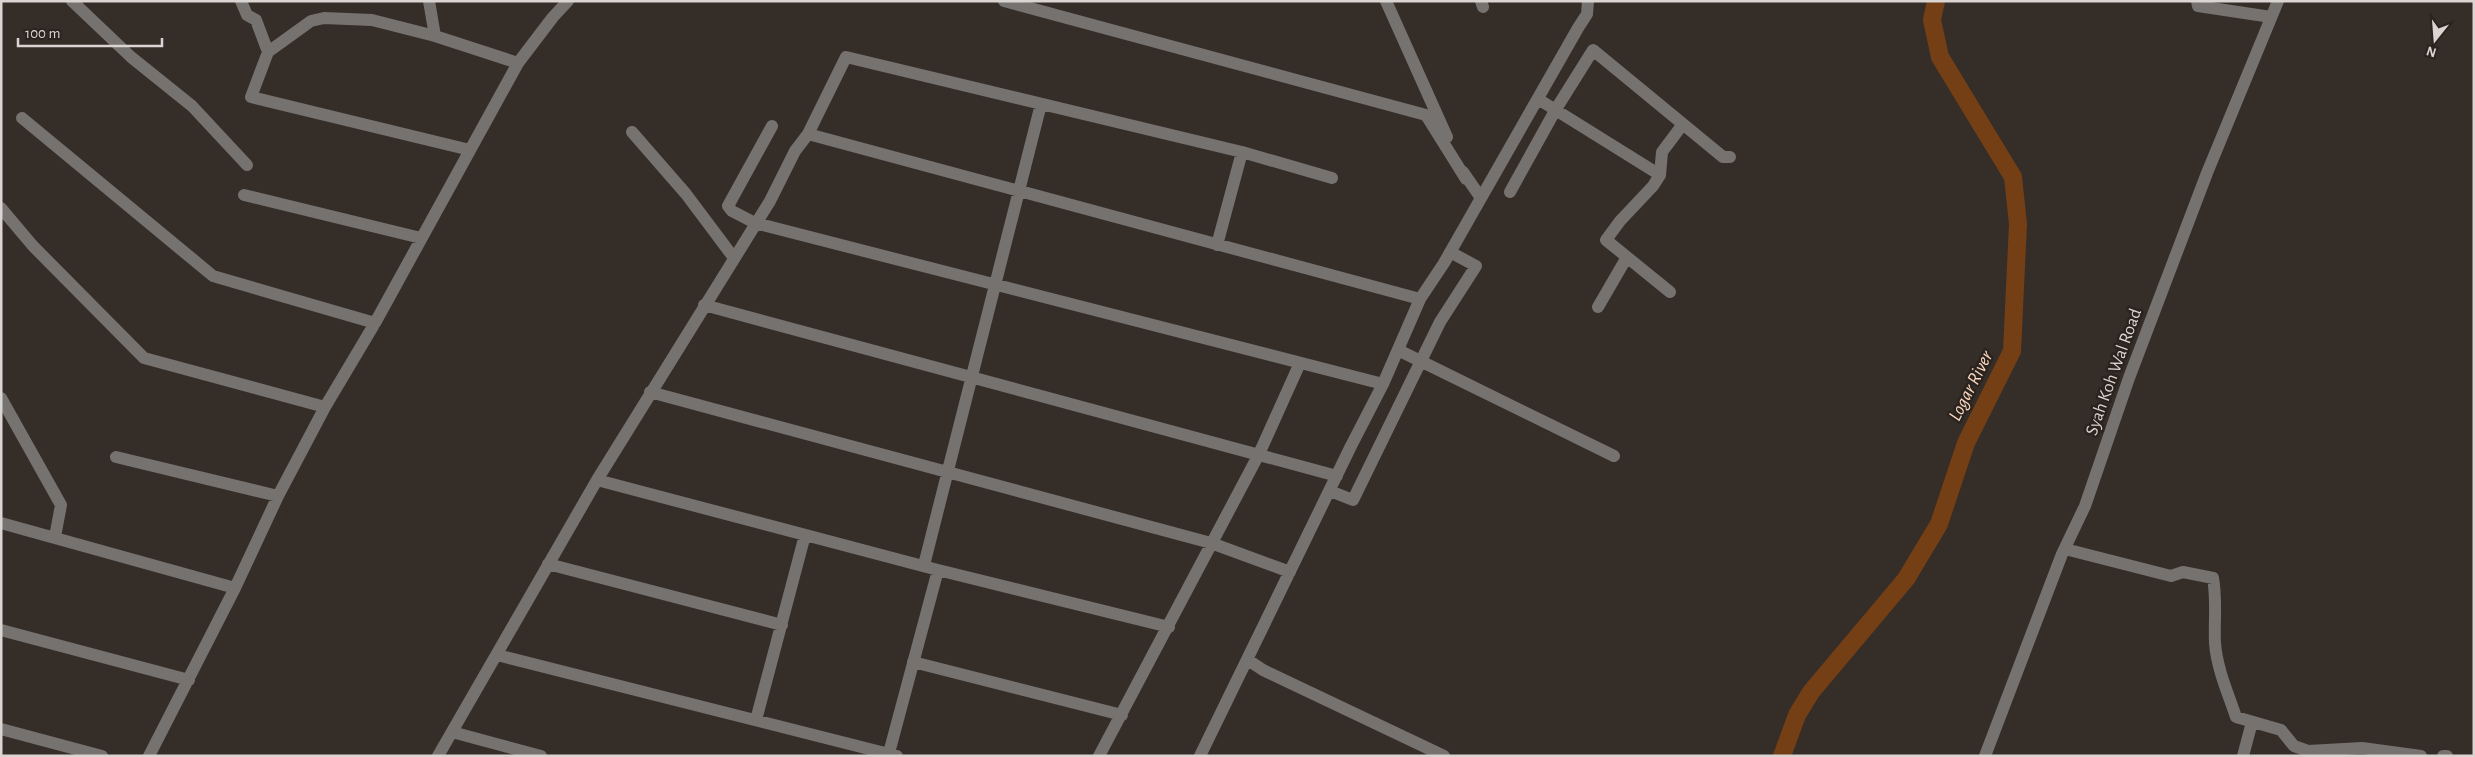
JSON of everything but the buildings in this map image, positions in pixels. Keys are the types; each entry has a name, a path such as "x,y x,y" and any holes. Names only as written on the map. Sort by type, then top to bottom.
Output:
{"street":[{"path":"72,1 131,57 192,106 247,165"},
{"path":"240,1 247,16 256,20 268,52"},
{"path":"429,1 435,36"},
{"path":"148,756 189,680 278,496 325,407 375,323 518,63 553,17 568,1"},
{"path":"1004,1 1426,115 1466,179 1481,198"},
{"path":"1386,1 1466,179"},
{"path":"1200,756 1255,664 1290,572 1383,384 1420,299 1450,252 1587,14 1588,1"},
{"path":"2197,1 2198,6 2271,17"},
{"name":"Syah Koh Wal Road","path":"1985,756 2065,549 2085,506 2129,378 2207,173 2278,1"},
{"path":"470,150 251,97 268,52 311,21 324,18 372,20 435,36 518,63"},
{"path":"1510,192 1556,109 1593,50 1723,158 1730,157"},
{"path":"438,756 548,564 650,392 756,223 795,151 808,134 846,57 1242,152 1332,178"},
{"path":"1538,99 1660,175"},
{"path":"924,565 1017,191 1041,104"},
{"path":"22,118 213,276 375,323"},
{"path":"1670,292 1606,240 1660,175 1662,152 1683,124"},
{"path":"772,126 728,206 732,211 756,223 1383,384"},
{"path":"632,132 686,194 734,258"},
{"path":"808,134 1420,299"},
{"path":"1217,244 1242,152"},
{"path":"244,195 421,238"},
{"path":"1,208 33,246 144,358 325,407"},
{"path":"1330,491 1353,500 1420,360 1440,322 1476,266 1450,252"},
{"path":"1598,307 1628,257"},
{"path":"704,305 1337,476"},
{"path":"1398,350 1614,456"},
{"path":"1100,756 1258,454 1300,363"},
{"path":"650,392 1211,543 1290,572"},
{"path":"1,398 61,505 55,537"},
{"path":"116,457 278,496"},
{"path":"598,480 938,570 1169,627"},
{"path":"1,522 235,588"},
{"path":"756,720 806,535"},
{"path":"2065,549 2171,576 2183,572 2213,578 2217,597 2215,644 2221,676 2236,718 2281,730 2294,746 2308,752 2348,753 2362,748 2421,756"},
{"path":"548,564 782,625"},
{"path":"497,655 893,755 913,662 938,570"},
{"path":"1,630 189,680"},
{"path":"913,662 1122,715"},
{"path":"1255,664 1444,756"},
{"path":"2243,756 2252,722"},
{"path":"1,729 102,756"},
{"path":"452,732 541,756"},
{"path":"2443,756 2448,756"}],"waterway":[{"name":"Logar River","path":"1782,756 1797,715 1811,692 1906,579 1939,524 1966,443 2012,351 2018,224 2013,177 1940,57 1932,20 1936,1"}]}
